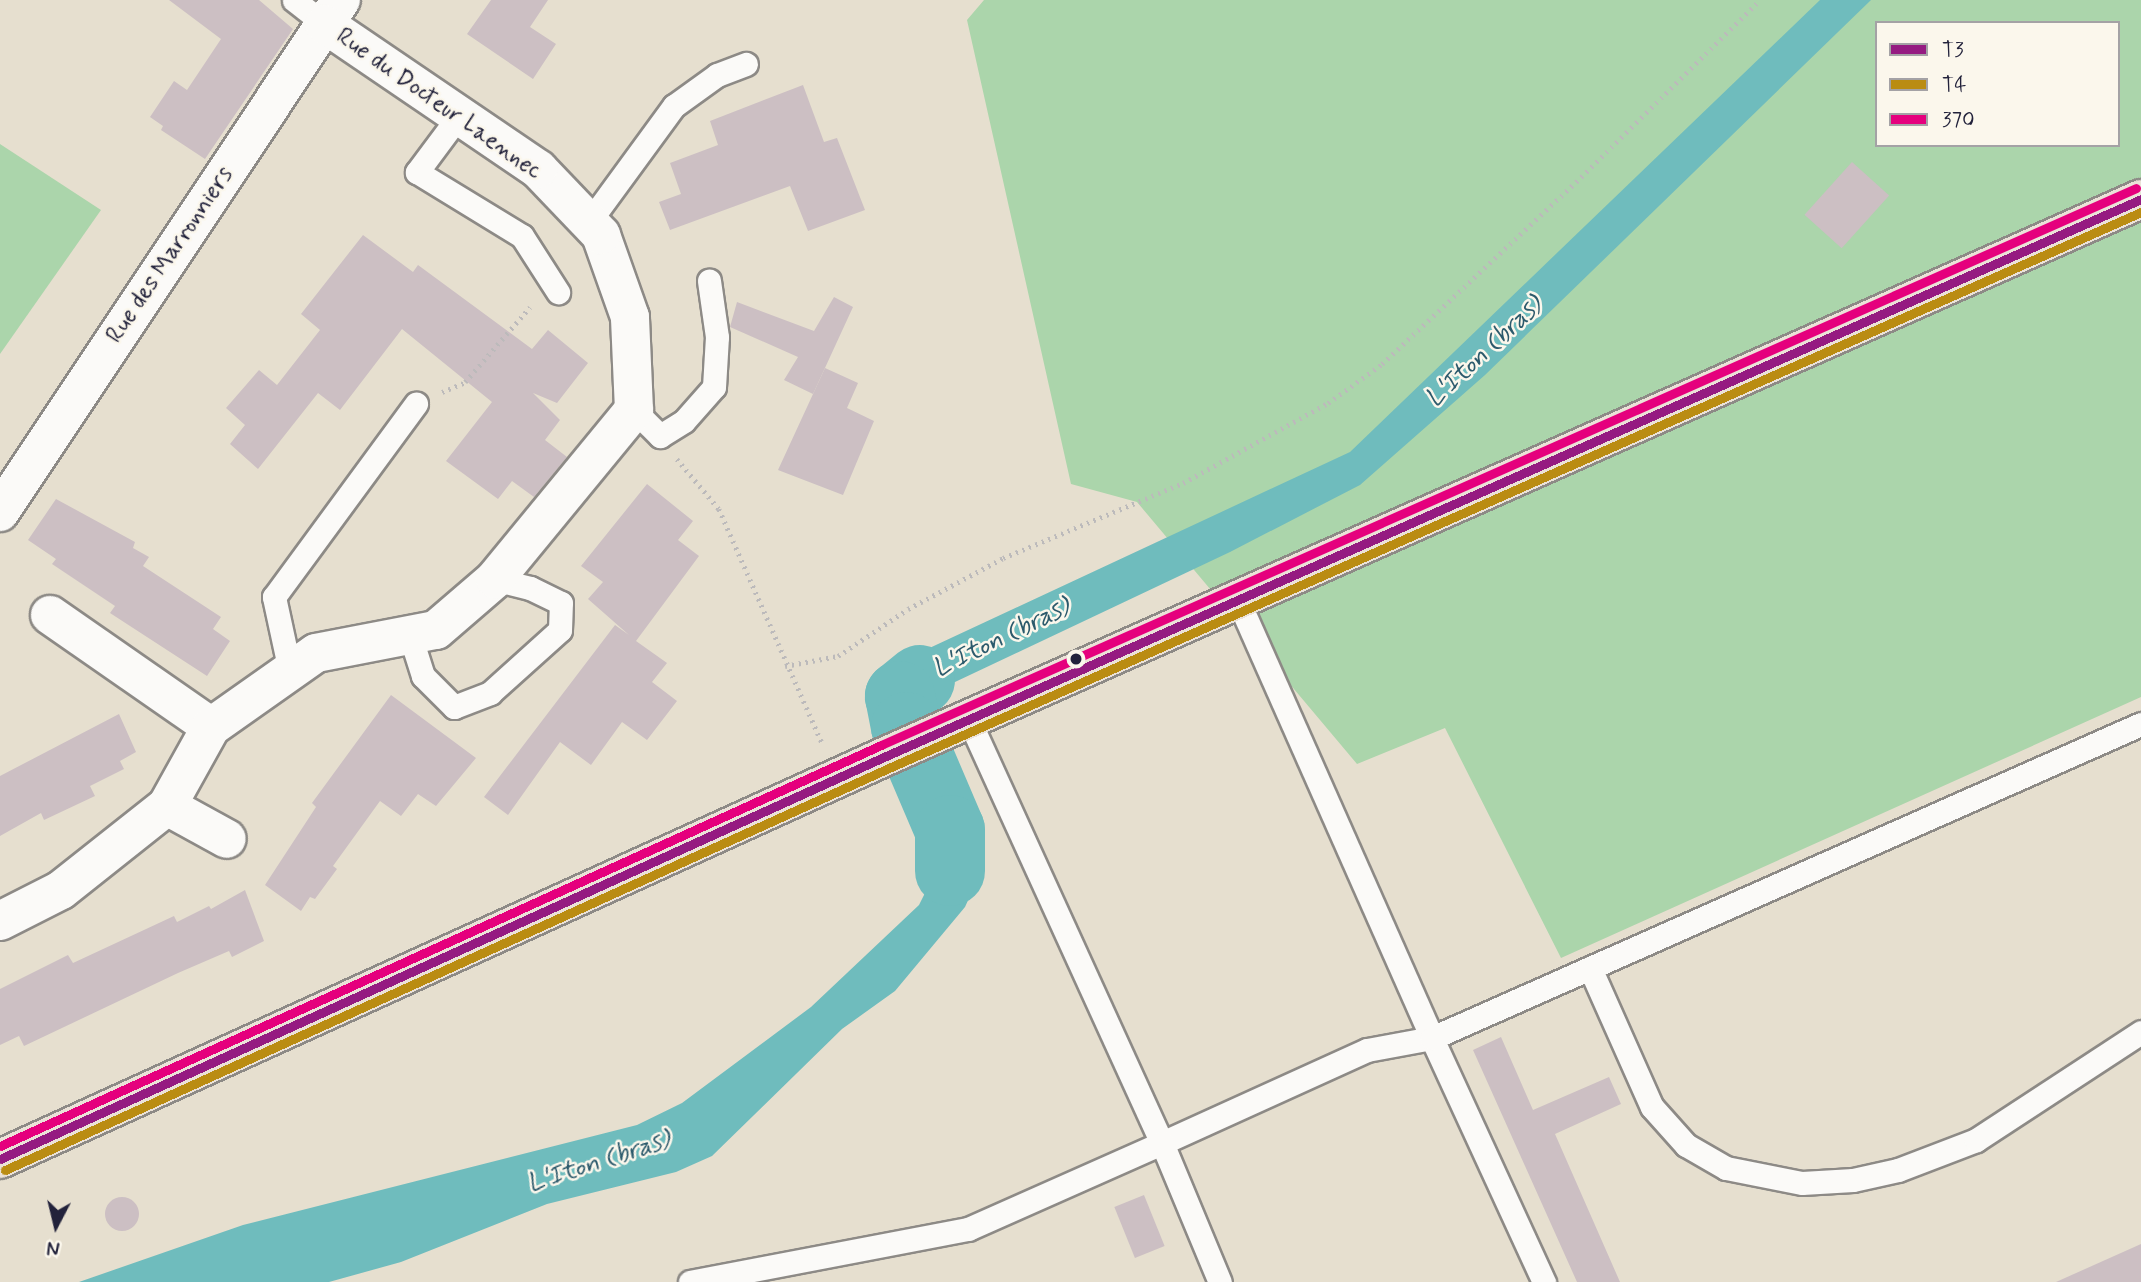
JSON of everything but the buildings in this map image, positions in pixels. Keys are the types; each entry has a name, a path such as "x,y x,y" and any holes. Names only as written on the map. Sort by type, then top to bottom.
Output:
{"main road":[{"path":"0,1159 839,777 1239,602 1727,380 2141,199"}],"street":[{"name":"Rue du Docteur Laennec","path":"333,12 458,117 538,169 601,235 630,317 647,423"},
{"name":"Rue des Marronniers","path":"0,512 333,12"},
{"path":"0,921 61,890 167,806 211,727 316,653 436,630 495,579 647,423"},
{"path":"50,615 211,727"},
{"path":"167,806 227,839"}],"lane":[{"path":"294,0 333,12"},
{"path":"589,222 674,106 717,75 746,64"},
{"path":"458,117 417,172 522,236 558,292"},
{"path":"647,423 684,421 714,387 718,337 709,281"},
{"path":"290,671 274,597 416,404"},
{"path":"410,635 423,676 454,706 490,693 560,630 561,603 530,588 495,579"},
{"path":"1239,602 1432,1038 1544,1282"},
{"path":"690,1282 968,1229 1367,1050 1432,1038 2141,724"},
{"path":"957,725 1162,1143 1220,1282"},
{"path":"1590,968 1652,1107 1686,1145 1726,1168 1802,1183 1853,1180 1898,1170 1976,1140 2141,1032"}],"path":[{"path":"785,666 838,656 908,609 1003,558 1183,483 1328,403 1401,346 1576,182 1760,0"},
{"path":"416,404 465,382 525,309 558,292"},
{"path":"647,423 719,509 785,666 839,777"}],"green space":[{"path":"984,0 2141,0 2141,697 1561,958 1445,728 1357,764 1137,502 1071,484 967,20"},
{"path":"0,144 101,210 0,354"}],"water":[{"path":"1820,0 1871,0 1485,375 1360,485 1230,552 919,699 925,719 892,734 876,709 893,665 1350,452"},
{"path":"945,773 962,807 970,896 965,907 895,991 842,1029 712,1156 676,1172 547,1204 401,1262 329,1282 79,1282 243,1225 637,1125 682,1103 811,1007 919,905 936,871 933,842 911,788"}],"waterway":[{"name":"L'Iton (bras)","path":"920,680 900,696 906,727 950,830 950,871"}],"transit line":[{"name":"370","path":"0,1146 881,745 2136,188"},
{"name":"T3","path":"0,1159 886,756 2141,199"},
{"name":"T4","path":"5,1170 891,767 2141,212"}]}
